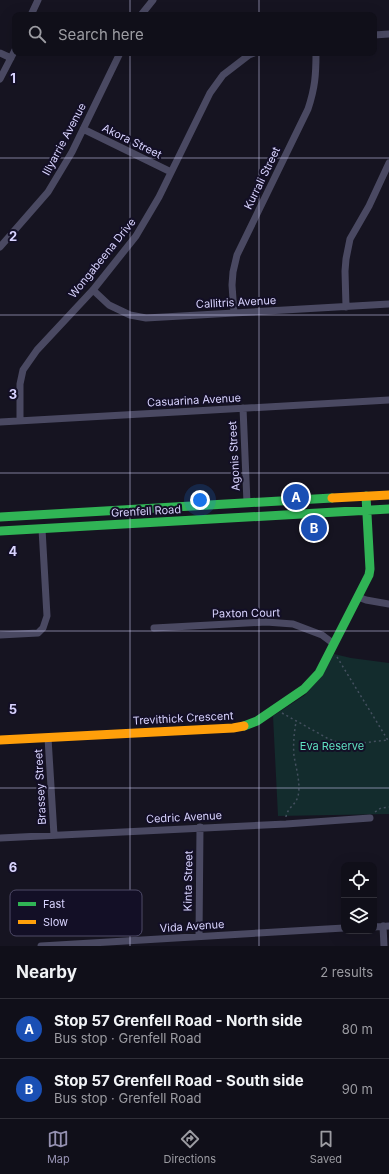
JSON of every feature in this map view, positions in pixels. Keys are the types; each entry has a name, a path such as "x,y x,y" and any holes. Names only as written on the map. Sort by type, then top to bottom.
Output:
{"main road":[{"name":"Grenfell Road","path":"0,517 389,495"},
{"name":"Trevithick Crescent","path":"0,740 233,728 249,724 276,709 304,689 319,673 369,575 370,569 366,496"},
{"path":"248,503 248,518"},
{"name":"Grenfell Road","path":"0,531 389,509"},
{"path":"41,515 42,529"}],"street":[{"path":"32,12 38,0"},
{"path":"143,12 153,0"},
{"path":"377,36 389,34"},
{"path":"0,53 11,58 0,79"},
{"name":"Illyarrie Avenue","path":"0,247 48,192 72,152 119,56"},
{"name":"Wongabeena Drive","path":"20,421 20,384 24,370 37,350 93,290 136,236 159,197 210,93 223,76 248,56"},
{"name":"Kurrali Street","path":"234,313 232,278 237,256 308,109 314,93 316,56"},
{"name":"Akora Street","path":"83,129 171,172"},
{"path":"346,307 345,271 350,239 369,206 389,163"},
{"name":"Callitris Avenue","path":"93,290 109,305 130,315 146,318 389,304"},
{"name":"Casuarina Avenue","path":"0,422 389,400"},
{"name":"Agonis Street","path":"243,408 248,503"},
{"path":"0,635 38,633 43,628 47,616 42,529"},
{"path":"358,597 389,604"},
{"name":"Paxton Court","path":"154,628 266,622 293,624 322,635 333,646"},
{"name":"Brassey Street","path":"48,738 54,834"},
{"name":"Cedric Avenue","path":"0,838 54,834 286,824 370,818"},
{"name":"Kinta Street","path":"198,936 200,827"},
{"path":"384,946 386,926"},
{"name":"Vida Avenue","path":"41,946 106,944 198,936 341,928"}],"path":[{"path":"333,646 388,741 354,744"},
{"path":"276,709 296,722 339,743"},
{"path":"286,824 286,813 296,802 298,796 298,774 294,756 293,739 296,722"},
{"path":"370,818 381,808 389,807"}],"green space":[{"name":"Eva Reserve","path":"334,654 351,658 389,663 389,814 278,816 273,716 305,695 322,676"}],"traffic: fast":[{"path":"244,726 257,721 304,689 319,673 369,575 370,569 366,496"},
{"path":"0,517 332,498"},
{"path":"0,531 389,509"}],"traffic: slow":[{"path":"332,498 389,495"},
{"path":"0,740 233,728 244,726"}],"place":[{"name":"Stop 57 Grenfell Road - North side","path":"296,497"},
{"name":"Stop 57 Grenfell Road - South side","path":"314,528"}]}
